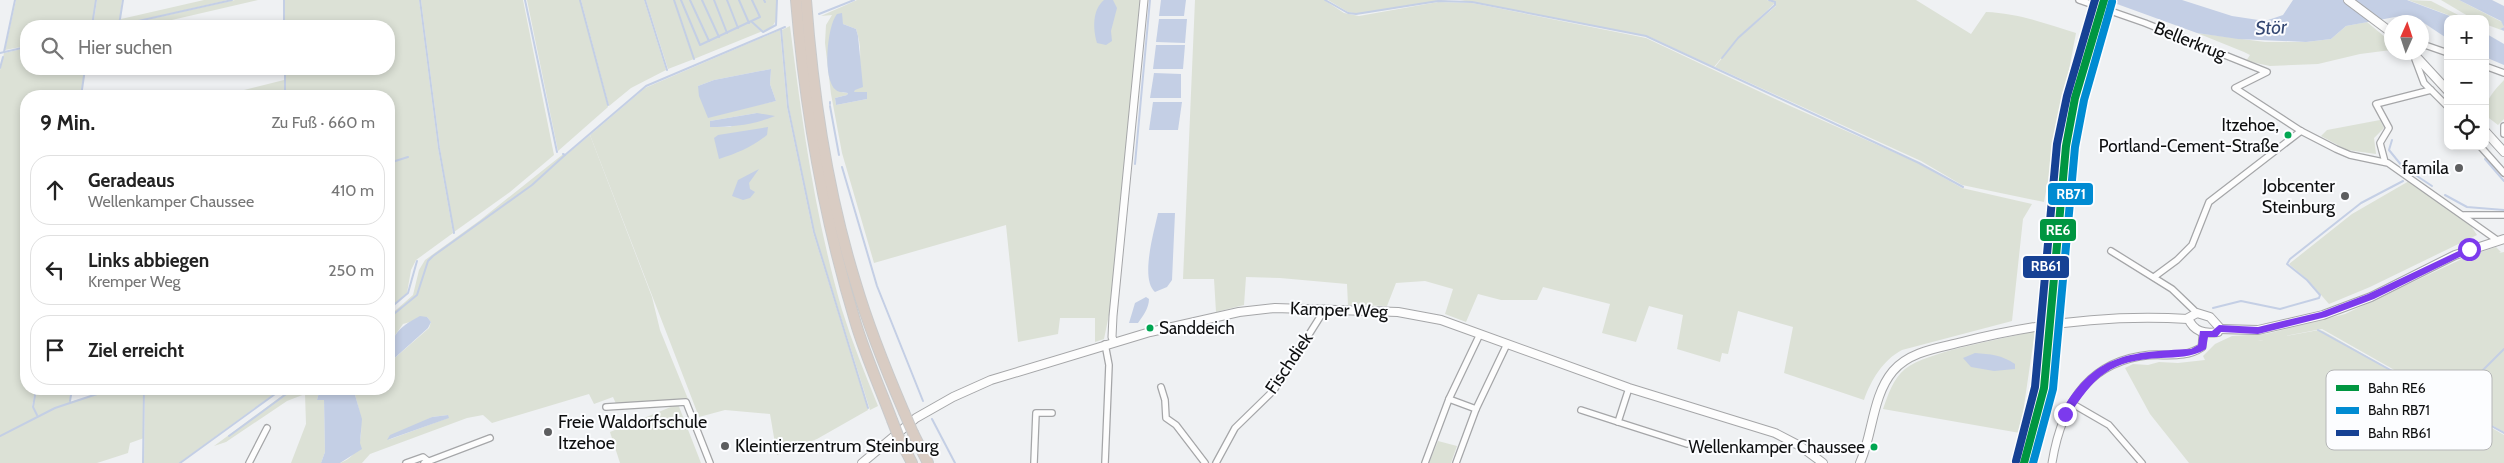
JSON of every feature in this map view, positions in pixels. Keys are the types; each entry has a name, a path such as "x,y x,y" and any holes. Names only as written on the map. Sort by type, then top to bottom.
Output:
{"highway":[{"path":"796,0 800,57 810,126 832,238 857,325 899,438 912,463"},
{"path":"806,0 819,126 842,236 869,324 904,412 928,463"}],"main road":[{"path":"2348,0 2384,28"},
{"path":"2419,60 2444,87"},
{"path":"2489,136 2504,152"},
{"path":"2188,319 2192,327 2203,334 2214,334 2219,329 2258,330 2323,315 2371,296 2455,254 2501,239"},
{"name":"Kamper Weg","path":"862,463 916,418 953,397 991,380 1109,343 1248,310 1267,308 1415,314 1441,320 1629,388 1775,433 1800,446 1823,463"},
{"path":"2188,319 2190,315 2197,313 2210,317 2219,329"},
{"path":"1860,463 1868,446 1883,387 1894,369 1922,353 2013,329 2058,320 2141,316 2188,319"}],"street":[{"path":"1106,463 1109,343 1112,337 1144,0"},
{"name":"Bellerkrug","path":"2079,0 2145,22 2267,72 2235,88 2301,130"},
{"path":"2429,46 2444,52"},
{"path":"2416,60 2424,83 2447,105"},
{"path":"2489,67 2504,73"},
{"path":"2385,162 2380,143 2389,131 2389,128 2376,104 2430,90"},
{"path":"2504,126 2504,134"},
{"path":"2154,277 2190,247 2196,236 2203,211 2209,202 2301,130 2350,155 2385,162 2501,239"},
{"path":"2484,150 2504,172"},
{"path":"2464,215 2504,215"},
{"path":"2111,251 2154,277 2182,297 2197,313"},
{"name":"Fischdiek","path":"1216,463 1235,428 1274,390 1325,309"},
{"path":"1424,463 1449,399 1480,334"},
{"path":"2052,463 2060,425 2072,403 2092,378 2117,361 2140,355 2193,353 2202,347 2203,334"},
{"path":"1456,463 1476,409 1506,344"},
{"path":"1161,387 1165,400 1166,418 1176,425 1205,463"},
{"path":"1618,422 1629,388"},
{"path":"1449,399 1476,409"},
{"path":"606,407 686,402 710,463"},
{"path":"2072,403 2109,425 2142,463"},
{"path":"1581,410 1688,444"},
{"path":"1034,463 1036,414 1052,413"},
{"path":"251,462 267,428"},
{"path":"406,463 423,457 426,462 490,438"}],"shaded area":[{"path":"16,0 96,0 93,20 20,20 20,47 5,50"},
{"path":"97,0 122,0 120,20 94,20"},
{"path":"204,0 228,0 142,20 121,19"},
{"path":"235,0 258,0 172,20 146,20"},
{"path":"285,0 419,0 438,148 453,233 416,260 411,270 407,293 395,304 395,161 409,157 395,160 395,90 286,90 285,75 395,75 395,20 285,20"},
{"path":"421,0 523,0 554,155 510,192 454,232 440,148"},
{"path":"527,0 580,0 608,107 558,151"},
{"path":"581,0 644,0 666,70 631,88 609,106"},
{"path":"646,0 776,0 776,16 775,22 770,28 668,69"},
{"path":"857,0 1141,0 1112,300 1104,339 1095,342 1095,318 1060,318 1058,334 1018,342 1006,225 874,263 842,153 831,94 825,43 826,25 832,15 821,16","holes":["843,18 843,24 856,29 860,53 854,92 867,99 836,105 835,98 847,95 848,93 840,92"]},
{"path":"1195,0 1324,0 1344,13 1359,16 1438,2 1472,3 1646,38 1788,105 1918,163 1962,188 2032,204 2023,219 2012,321 1902,350 1883,365 1870,385 1864,400 1784,373 1793,327 1738,311 1728,354 1722,353 1720,362 1677,349 1683,315 1649,306 1636,342 1602,333 1610,304 1543,287 1537,300 1501,300 1478,294 1466,322 1445,314 1453,289 1425,281 1396,283 1387,306 1348,305 1347,284 1246,277 1244,305 1216,312 1214,279 1183,279"},
{"path":"1328,0 1448,0 1358,14 1348,12"},
{"path":"1460,0 1767,0 1775,3 1738,38 1714,67 1648,36"},
{"path":"1770,0 1916,0 1971,34 1986,12 2021,17 2076,33 2044,202 1962,185 1921,161 1715,67 1738,38 1776,6 1775,2"},
{"path":"2408,0 2431,1 2458,15 2448,15"},
{"path":"2441,0 2459,0 2488,15 2466,15"},
{"path":"2489,15 2502,22 2504,27 2500,29 2504,31 2489,25"},
{"path":"2367,22 2384,36 2384,51 2360,54 2318,64 2270,66 2246,61 2250,55 2197,33 2265,42 2306,42 2331,39 2346,26"},
{"path":"790,26 805,134 824,240 842,310 878,406 870,410 814,231 789,108 782,30"},
{"path":"780,30 787,107 813,232 868,410 817,439 777,455 770,414 725,410 699,417 590,135 645,88","holes":["771,69 770,84 776,101 752,106 698,86 714,80","757,113 730,127 710,127 710,121"]},
{"path":"20,49 20,75 84,75 81,90 20,90 20,395 34,395 32,407 38,415 33,407 35,395 71,395 70,402 94,395 144,395 144,438 130,443 128,453 97,463 0,463 0,70 4,53"},
{"path":"284,80 284,90 244,90"},
{"path":"2504,80 2504,119 2498,125 2489,118 2489,100"},
{"path":"2380,120 2384,128 2374,138 2376,154 2347,150 2321,136 2327,130"},
{"path":"590,135 652,297 660,330 688,399 617,406 613,397 594,404 589,394 492,423 483,415 467,418 370,454 362,463 340,463 356,451 361,434 360,414 355,395 395,395 395,358 429,328 431,322 427,317 403,324 395,335 395,311 413,295 419,270 425,260 479,221 562,155 566,155","holes":["448,415 448,418 388,440 432,417"]},
{"path":"2409,181 2471,226 2477,235 2370,287 2329,304 2308,280 2289,264 2352,214"},
{"path":"2496,247 2501,252 2499,253 2504,252 2504,432 2492,425 2492,370 2394,370 2322,329 2258,341 2319,330 2391,370 2326,370 2326,450 2492,450 2492,428 2504,435 2504,463 2189,463 2150,414 2125,368 2133,364 2148,365 2159,362 2178,363 2205,360 2203,356 2215,344 2232,336 2266,334 2345,314 2466,257"},
{"path":"2035,331 2020,433 1883,409 1897,378 1905,369 1916,363 1948,351"},
{"path":"145,395 273,395 179,463 144,463"},
{"path":"283,395 302,395 287,401 226,442 214,446"},
{"path":"305,395 318,395 317,400 324,400 325,452 321,463 291,463 306,424"},
{"path":"678,404 701,463 620,463 610,432"},
{"path":"1438,441 1457,446 1451,463 1429,463"}],"water":[{"path":"1104,0 1113,0 1117,8 1111,31 1112,41 1106,45 1097,43 1094,26 1095,14"},
{"path":"1161,0 1186,0 1184,16 1159,16"},
{"name":"Stör","path":"2112,0 2182,0 2232,16 2265,21 2283,15 2293,0 2407,0 2447,15 2444,15 2444,36 2429,26 2429,15 2384,15 2384,19 2346,26 2331,39 2306,42 2238,39 2197,33 2117,4"},
{"path":"2459,0 2492,0 2504,6 2504,27 2501,21"},
{"path":"842,13 843,24 856,29 858,36 863,87 854,92 867,92 867,99 836,105 835,98 847,95 848,93 837,91 832,84 829,76 828,53 834,20 837,14"},
{"path":"1159,19 1187,19 1185,43 1156,42"},
{"path":"2489,35 2504,44 2504,65 2489,59"},
{"path":"1156,45 1185,45 1183,69 1153,69"},
{"path":"771,69 770,84 776,101 708,118 699,96 698,86 714,80"},
{"path":"1154,73 1181,74 1181,98 1150,98"},
{"path":"1153,102 1182,102 1178,130 1149,130"},
{"path":"757,113 775,116 743,125 710,127 710,121"},
{"path":"768,127 767,135 756,143 739,152 719,159 714,138 718,135"},
{"path":"759,169 749,183 750,189 755,192 750,198 743,200 732,196 738,180"},
{"path":"1158,213 1175,213 1172,280 1167,287 1155,292 1151,286 1148,266"},
{"path":"1146,297 1149,299 1149,302 1142,318 1138,323 1129,323 1135,303"},
{"path":"420,316 427,317 431,322 428,328 395,358 395,336 405,325"},
{"path":"1975,353 2001,357 2015,364 2015,369 1994,371 1971,367 1963,358"},
{"path":"318,395 355,395 362,419 360,443 362,449 340,463 321,463 325,452 324,400 317,400"},
{"path":"448,415 449,418 387,440 390,435 432,417"}],"waterway":[{"path":"4,52 15,0"},
{"path":"93,20 96,0"},
{"path":"120,20 123,0"},
{"path":"143,20 232,0"},
{"path":"284,0 284,20"},
{"path":"420,0 439,148 454,233"},
{"path":"525,0 557,152"},
{"path":"580,0 608,105"},
{"path":"645,0 667,70"},
{"path":"674,0 694,59"},
{"path":"681,0 700,45 709,41"},
{"path":"690,0 709,41"},
{"path":"702,0 719,36"},
{"path":"714,0 727,32"},
{"path":"727,0 738,27"},
{"path":"739,0 749,22"},
{"path":"749,22 760,17 752,0"},
{"path":"752,22 763,32 776,25 777,0"},
{"path":"819,14 854,0"},
{"path":"1135,164 1150,0"},
{"path":"1325,0 1348,13 1356,14 1438,1 1472,2 1646,36 1919,163 1963,187"},
{"path":"1722,58 1738,38 1775,5 1775,2 1769,0"},
{"path":"738,27 749,22"},
{"path":"727,32 738,27"},
{"path":"565,155 646,86 785,27"},
{"path":"781,29 788,107 814,232 868,408"},
{"path":"719,36 727,32"},
{"path":"709,41 719,36"},
{"path":"0,53 20,48"},
{"path":"0,68 3,57"},
{"path":"82,90 84,75"},
{"path":"285,75 285,90"},
{"path":"830,106 839,155"},
{"path":"2392,140 2389,150 2402,166 2432,186"},
{"path":"395,313 417,295 428,261 433,256 532,185 565,155"},
{"path":"395,161 408,157"},
{"path":"2485,159 2504,181"},
{"path":"842,167 877,286 923,401"},
{"path":"2213,308 2241,301 2280,309 2319,298 2320,295 2307,280 2287,264 2290,259 2361,203 2403,181"},
{"path":"2445,195 2467,207 2504,210"},
{"path":"395,304 408,293 417,261"},
{"path":"2318,330 2390,370"},
{"path":"2483,370 2504,349"},
{"path":"35,395 33,407 37,415"},
{"path":"70,401 71,395"},
{"path":"0,436 55,408 94,395"},
{"path":"143,463 144,395"},
{"path":"180,463 274,395"},
{"path":"229,436 285,395"},
{"path":"932,419 955,463"},
{"path":"2492,426 2504,433"}],"rail line":[{"name":"RB61","path":"2016,461 2035,387 2057,144 2067,96 2095,0"},
{"name":"RE6","path":"2024,463 2044,388 2066,146 2075,98 2104,0"},
{"name":"RB71","path":"2033,463 2053,389 2075,147 2084,100 2112,2"}],"place":[{"name":"Itzehoe, Portland-Cement-Straße","path":"2288,135"},
{"name":"famila","path":"2459,168"},
{"name":"Jobcenter Steinburg","path":"2345,196"},
{"name":"Sanddeich","path":"1150,328"},
{"name":"Freie Waldorfschule Itzehoe","path":"548,432"},
{"name":"Kleintierzentrum Steinburg","path":"725,446"},
{"name":"Wellenkamper Chaussee","path":"1874,447"}],"route":[{"path":"2065,414 2086,383 2124,358 2140,355 2193,353 2202,347 2204,343 2203,334 2214,334 2219,329 2258,330 2323,315 2349,306 2469,249"}]}
